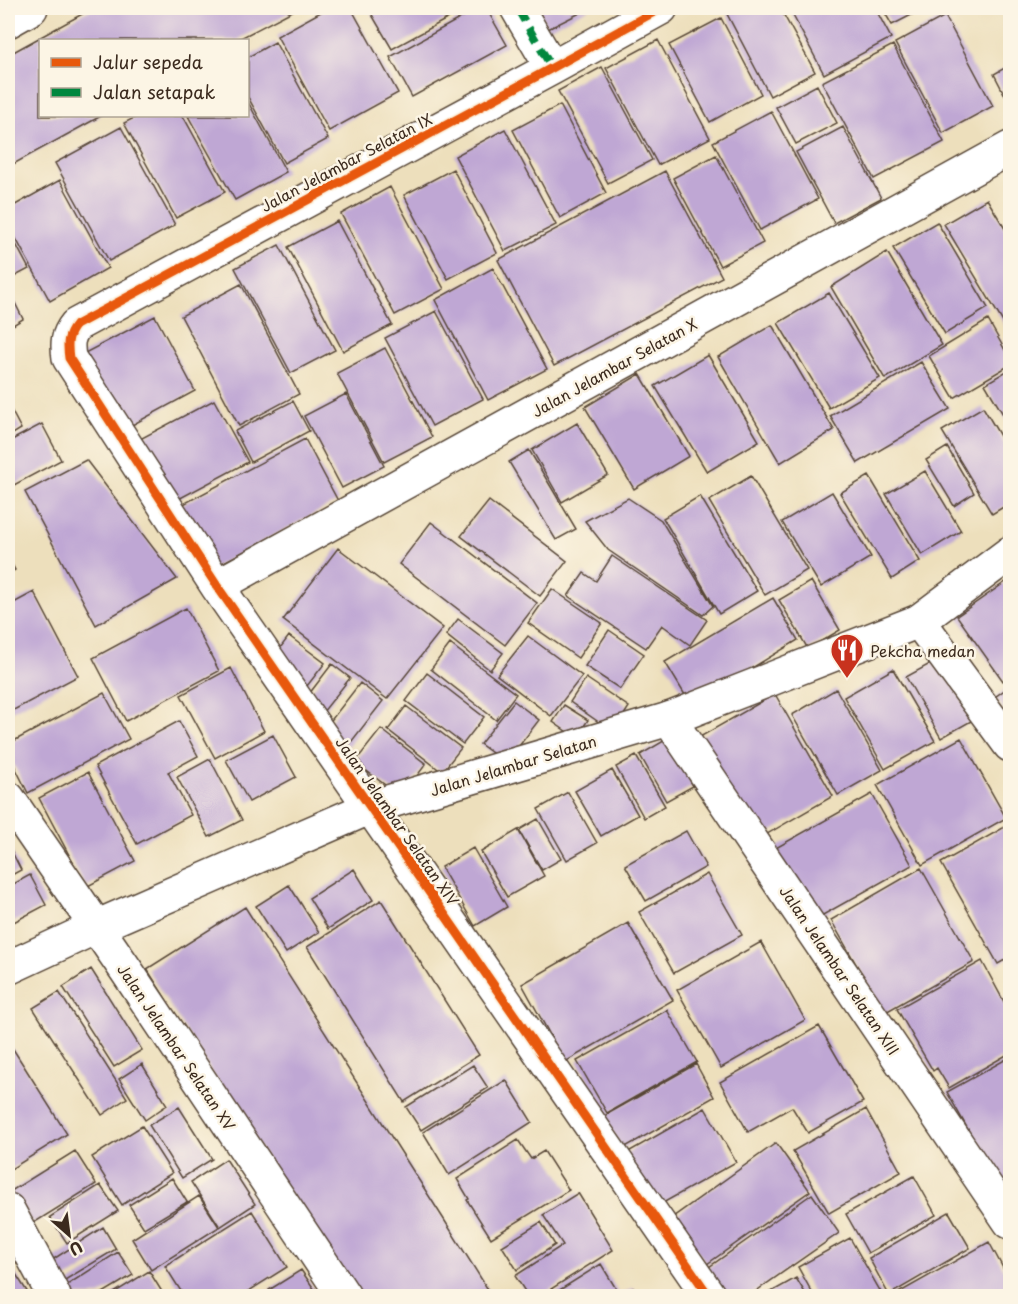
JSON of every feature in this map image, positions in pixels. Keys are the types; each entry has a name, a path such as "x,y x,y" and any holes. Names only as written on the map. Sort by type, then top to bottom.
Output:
{"street":[{"path":"8,21 31,8"},
{"path":"518,8 552,68"},
{"name":"Jalan Jelambar Selatan IX","path":"69,358 67,344 69,334 76,325 661,8"},
{"name":"Jalan Jelambar Selatan X","path":"217,586 1011,148"},
{"name":"Jalan Jelambar Selatan XIV","path":"69,358 217,586 709,1296"},
{"name":"Jalan Jelambar Selatan","path":"8,968 96,927 371,807 669,719 919,621 1011,553"},
{"path":"919,621 1011,745"},
{"name":"Jalan Jelambar Selatan XIII","path":"669,719 1011,1222"},
{"name":"Jalan Jelambar Selatan XV","path":"8,798 344,1296"},
{"path":"8,1210 54,1296"}],"building":[{"path":"93,8 298,8 239,39 39,39 39,117 99,117 8,167 8,55"},
{"path":"328,8 351,8 398,93 329,131 277,36"},
{"path":"368,8 467,8 392,49"},
{"path":"479,8 486,8 507,45 412,97 390,57"},
{"path":"537,8 590,8 548,29"},
{"path":"739,8 780,8 815,72 770,96 727,14"},
{"path":"789,8 875,8 891,38 824,74"},
{"path":"882,8 925,8 892,25"},
{"path":"945,16 993,106 943,133 895,43"},
{"path":"721,18 761,94 710,122 669,45"},
{"path":"658,40 710,138 658,165 606,68"},
{"path":"275,42 328,139 284,163 249,99 249,56"},
{"path":"893,45 944,142 874,179 822,82"},
{"path":"1010,65 1010,105 994,74"},
{"path":"602,67 652,160 608,183 558,91"},
{"path":"817,85 837,123 796,144 776,107"},
{"path":"249,104 286,172 235,200 189,117 249,117"},
{"path":"560,105 606,193 560,218 513,130"},
{"path":"771,111 818,199 760,230 713,142"},
{"path":"136,117 184,117 225,192 176,218 124,123"},
{"path":"121,127 175,225 109,261 55,163"},
{"path":"843,127 881,198 834,223 796,152"},
{"path":"505,129 556,225 505,251 455,156"},
{"path":"716,155 763,243 720,266 673,178"},
{"path":"453,169 497,253 448,279 404,195"},
{"path":"665,171 722,277 554,366 498,260"},
{"path":"60,180 108,268 50,301 8,224 8,209"},
{"path":"390,187 444,289 395,315 341,214"},
{"path":"987,199 1010,237 1010,334 944,224"},
{"path":"337,221 392,325 343,351 288,247"},
{"path":"937,222 988,308 945,334 893,248"},
{"path":"8,229 29,269 8,280"},
{"path":"279,245 335,350 291,373 235,268"},
{"path":"887,252 942,345 885,379 831,287"},
{"path":"493,268 547,369 488,400 435,300"},
{"path":"241,284 299,394 239,426 181,316"},
{"path":"8,289 23,319 8,328"},
{"path":"829,293 880,378 829,408 778,323"},
{"path":"436,311 483,399 432,426 385,338"},
{"path":"155,316 195,391 121,431 81,355"},
{"path":"988,320 1010,359 1010,365 954,398 929,356"},
{"path":"772,325 834,430 780,463 718,357"},
{"path":"385,348 432,437 384,462 337,373"},
{"path":"708,355 759,441 707,472 655,386"},
{"path":"921,362 950,409 858,463 830,416"},
{"path":"1010,369 1010,426 985,384"},
{"path":"640,374 689,456 634,489 585,407"},
{"path":"346,394 384,466 342,488 304,416"},
{"path":"214,400 248,462 173,502 140,439"},
{"path":"293,401 309,431 251,462 235,431"},
{"path":"8,404 21,429 8,437"},
{"path":"983,407 1010,453 1010,503 992,514 942,431"},
{"path":"577,423 608,475 562,502 532,450"},
{"path":"42,424 61,460 14,485 8,473 8,442"},
{"path":"305,439 338,501 209,570 176,508"},
{"path":"947,447 974,493 954,506 926,460"},
{"path":"529,450 576,529 556,540 509,462"},
{"path":"86,460 177,579 96,625 25,492"},
{"path":"925,471 961,531 922,555 886,494"},
{"path":"751,476 807,570 765,595 709,501"},
{"path":"869,476 920,561 892,579 840,493"},
{"path":"832,492 871,557 821,587 782,522"},
{"path":"700,496 757,591 719,614 663,518"},
{"path":"628,498 661,520 713,606 703,615 608,550 585,521"},
{"path":"489,501 567,561 540,596 461,536"},
{"path":"431,522 537,603 505,645 399,564"},
{"path":"338,548 443,628 387,699 283,620"},
{"path":"612,556 707,620 690,645 662,625 646,648 568,596 584,573 596,581"},
{"path":"8,557 15,570 8,574"},
{"path":"1010,579 1010,676 1003,681 957,616"},
{"path":"811,581 840,630 808,649 779,600"},
{"path":"552,589 602,623 578,658 528,623"},
{"path":"34,592 78,676 8,713 8,606"},
{"path":"773,598 798,640 691,705 665,662"},
{"path":"186,608 219,671 126,721 93,658"},
{"path":"458,619 503,653 490,670 446,635"},
{"path":"609,630 644,654 620,689 585,666"},
{"path":"289,636 325,663 307,686 272,659"},
{"path":"528,636 582,676 551,716 497,675"},
{"path":"450,644 516,694 496,720 431,669"},
{"path":"939,659 973,720 941,738 906,677"},
{"path":"332,664 350,678 323,712 306,698"},
{"path":"231,668 264,731 215,758 181,695"},
{"path":"893,669 935,741 885,769 844,697"},
{"path":"427,673 484,717 463,744 406,701"},
{"path":"586,678 629,707 613,732 570,702"},
{"path":"360,683 383,701 348,746 325,728"},
{"path":"1010,686 1010,719 995,697"},
{"path":"836,689 882,770 838,795 792,715"},
{"path":"104,693 129,739 28,793 8,753 8,744"},
{"path":"775,694 833,796 755,841 698,738"},
{"path":"514,701 539,720 506,763 480,744"},
{"path":"564,705 588,720 576,738 553,722"},
{"path":"406,706 461,748 442,772 388,730"},
{"path":"179,721 198,756 168,772 191,815 137,844 95,766"},
{"path":"381,729 426,764 401,797 355,762"},
{"path":"273,735 296,777 249,802 226,760"},
{"path":"961,738 1006,818 922,865 877,785"},
{"path":"667,739 693,786 666,801 640,755"},
{"path":"636,756 665,806 644,818 616,767"},
{"path":"210,759 242,820 209,837 177,777"},
{"path":"612,770 638,815 601,836 575,791"},
{"path":"88,772 135,861 86,887 39,798"},
{"path":"568,792 597,843 567,860 538,809"},
{"path":"872,794 912,865 814,920 774,849"},
{"path":"538,819 561,859 542,870 519,830"},
{"path":"1010,824 1010,957 998,964 941,863"},
{"path":"518,830 544,876 507,897 481,852"},
{"path":"686,831 706,867 646,901 625,865"},
{"path":"8,844 21,870 8,877"},
{"path":"473,848 507,907 475,926 441,867"},
{"path":"921,868 974,962 884,1013 831,920"},
{"path":"354,869 373,900 328,929 309,898"},
{"path":"707,874 742,935 674,973 639,912"},
{"path":"30,875 46,905 8,925 8,887"},
{"path":"289,885 319,932 286,953 256,906"},
{"path":"381,900 479,1055 404,1102 307,947"},
{"path":"245,907 492,1296 354,1296 220,1085 147,969"},
{"path":"628,923 673,1000 565,1062 522,984"},
{"path":"761,942 805,1020 721,1068 677,990"},
{"path":"982,961 1010,1013 1010,1053 949,1088 937,1068 933,1071 897,1009"},
{"path":"91,969 142,1050 114,1067 63,987"},
{"path":"59,992 127,1098 102,1115 33,1008"},
{"path":"667,1010 697,1062 607,1113 577,1061"},
{"path":"819,1026 863,1102 808,1133 792,1107 748,1132 720,1082"},
{"path":"8,1041 67,1134 11,1169 8,1163"},
{"path":"1010,1057 1010,1204 947,1092"},
{"path":"142,1064 167,1105 145,1120 119,1079"},
{"path":"696,1064 714,1097 622,1149 604,1116"},
{"path":"473,1065 488,1088 421,1130 406,1107"},
{"path":"506,1080 532,1122 449,1175 423,1132"},
{"path":"179,1107 212,1159 182,1178 149,1125"},
{"path":"705,1108 736,1162 654,1208 623,1155"},
{"path":"866,1109 901,1172 829,1213 793,1151"},
{"path":"142,1126 172,1173 122,1205 92,1157"},
{"path":"518,1140 531,1159 544,1151 569,1190 491,1238 467,1200 469,1199 457,1179"},
{"path":"776,1143 810,1191 707,1264 673,1217"},
{"path":"75,1151 96,1184 32,1224 11,1191"},
{"path":"226,1159 255,1204 220,1227 191,1182"},
{"path":"914,1176 936,1215 868,1253 846,1214"},
{"path":"172,1178 187,1202 144,1228 129,1205"},
{"path":"100,1185 118,1211 67,1243 50,1217"},
{"path":"578,1193 613,1250 540,1296 528,1296 515,1276 563,1245 543,1215"},
{"path":"812,1194 839,1233 749,1296 719,1296 702,1272"},
{"path":"199,1196 219,1227 151,1270 132,1239"},
{"path":"252,1211 287,1267 241,1296 184,1296 165,1266"},
{"path":"949,1212 970,1248 889,1295 869,1258"},
{"path":"541,1222 555,1245 517,1270 502,1246"},
{"path":"103,1227 116,1249 65,1280 52,1260"},
{"path":"850,1238 883,1296 814,1296 798,1267"},
{"path":"989,1242 1010,1281 1010,1296 893,1296"},
{"path":"118,1252 133,1275 98,1296 70,1296 64,1287"},
{"path":"601,1264 618,1292 611,1296 550,1296"},
{"path":"10,1265 30,1296 8,1296 8,1266"},
{"path":"301,1270 319,1296 273,1296 269,1290"},
{"path":"149,1271 164,1295 109,1296"},
{"path":"796,1278 807,1296 764,1296"},
{"path":"633,1288 638,1296 619,1296"}],"marked path":[{"path":"517,8 552,68"}],"cycle path":[{"path":"661,8 76,325 69,337 68,348 69,358 217,586 709,1296"}],"place":[{"name":"Pekcha medan","path":"847,679"}]}
